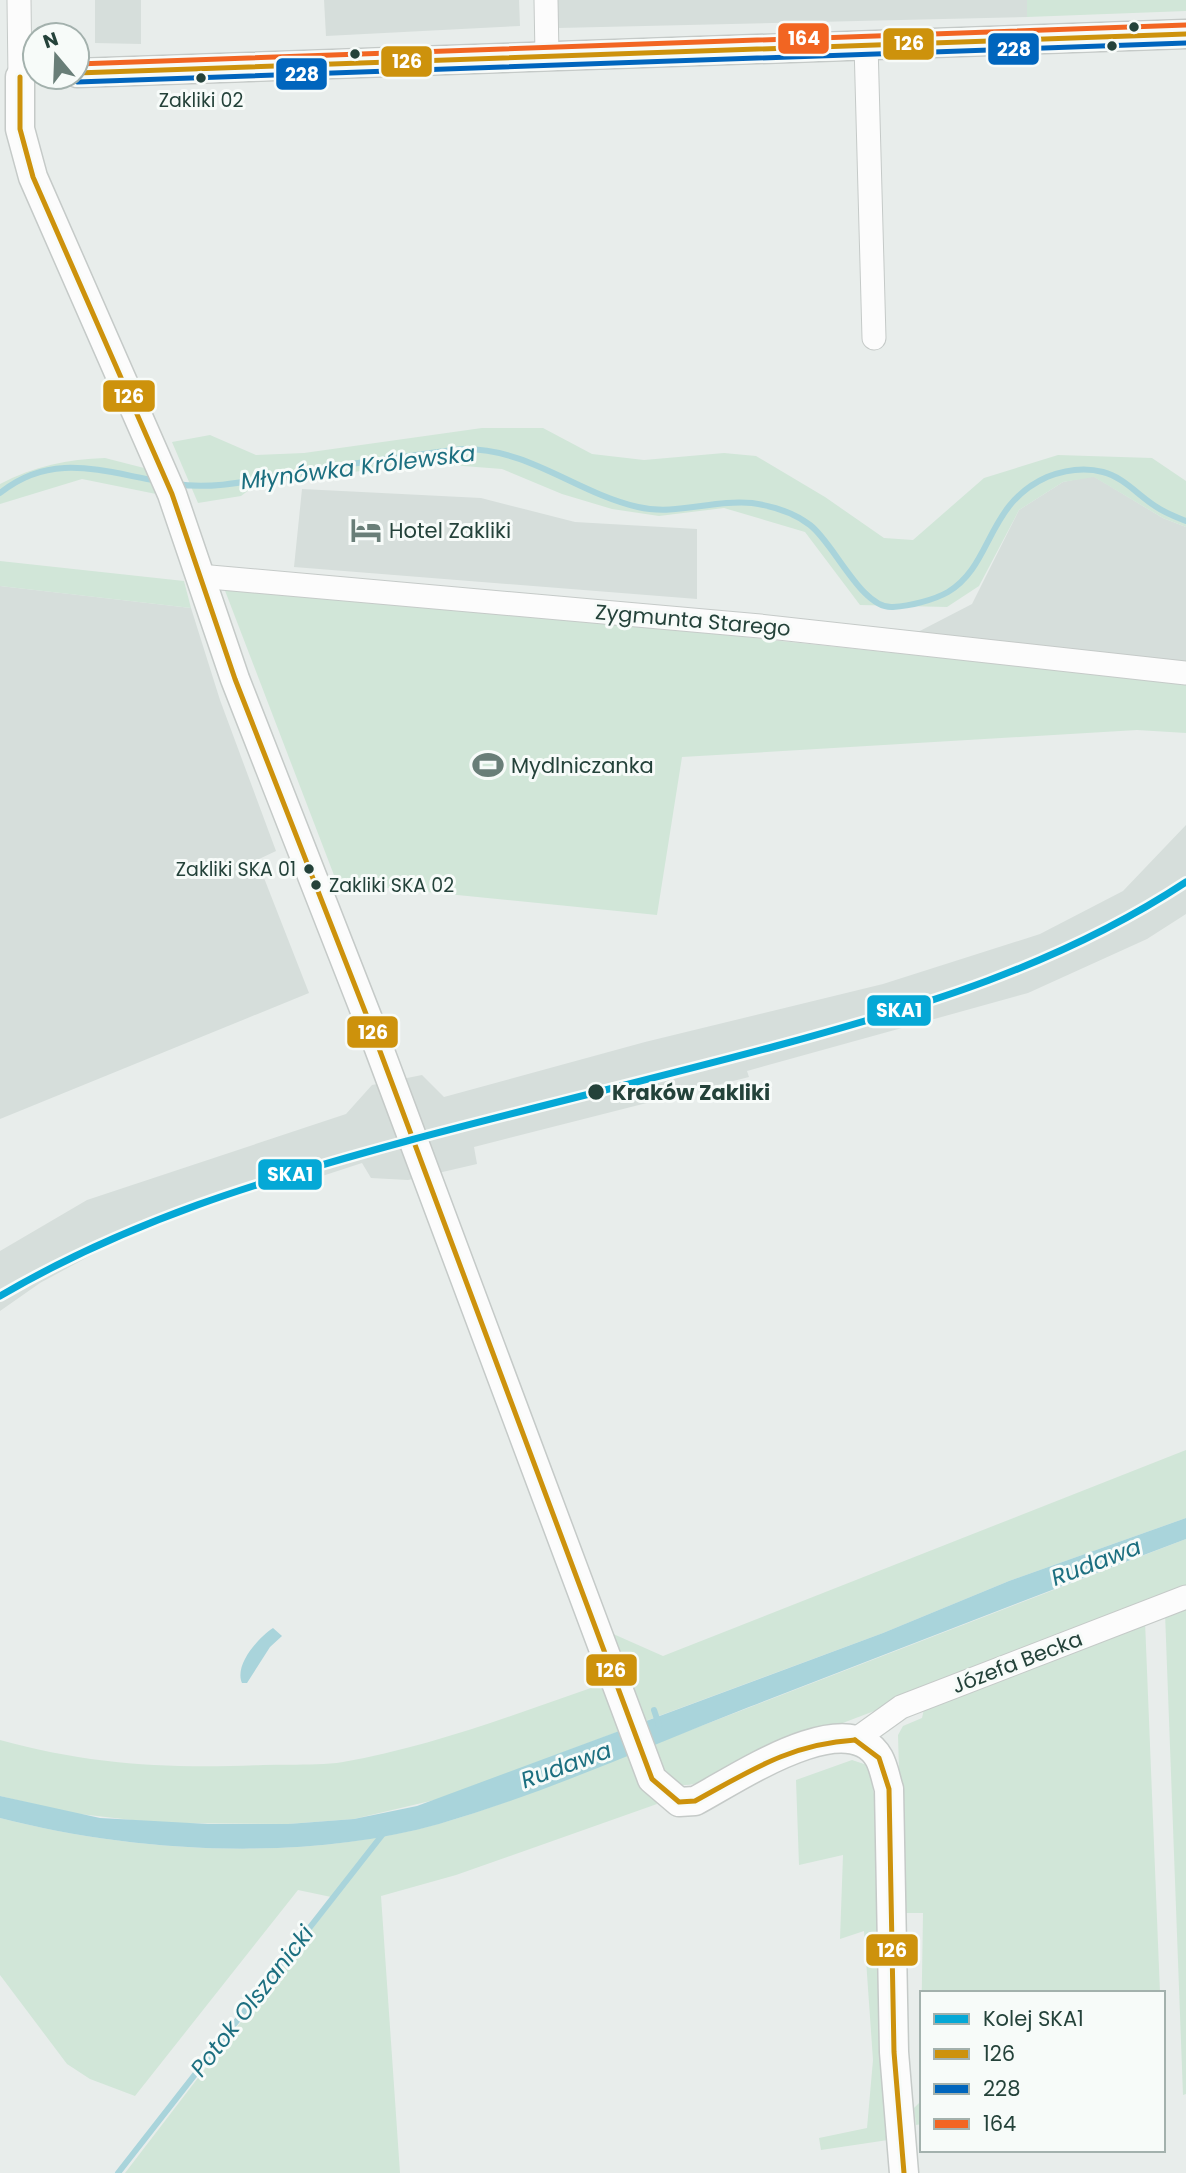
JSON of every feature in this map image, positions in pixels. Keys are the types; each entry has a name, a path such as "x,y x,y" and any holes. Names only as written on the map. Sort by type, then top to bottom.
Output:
{"street":[{"path":"19,0 20,129 33,177 169,486 235,679 368,1019 501,1381 652,1779 679,1802 695,1801 780,1753 823,1740 855,1740 879,1758 889,1789 894,2052 904,2173"},
{"path":"546,0 547,55"},
{"path":"91,72 1186,34"},
{"path":"866,44 874,338"},
{"name":"Zygmunta Starego","path":"199,576 760,626 1186,673"},
{"name":"Józefa Becka","path":"855,1740 901,1707 1186,1597"}],"shaded area":[{"path":"95,0 141,0 141,44 95,43"},
{"path":"324,0 519,0 520,26 326,36"},
{"path":"558,0 1027,0 1027,17 558,28"},
{"path":"1093,476 1163,518 1186,527 1186,663 914,634 972,604 1019,510 1063,482"},
{"path":"302,489 481,498 575,522 697,529 697,599 294,567"},
{"path":"0,586 191,608 220,700 276,851 257,860 309,993 0,1119"},
{"path":"1186,825 1186,914 1147,939 1028,993 747,1071 749,1077 474,1147 477,1164 408,1180 371,1178 362,1163 310,1180 251,1192 134,1232 40,1283 0,1311 0,1251 87,1200 346,1114 372,1085 422,1075 444,1097 645,1042 883,984 1040,934 1123,891"}],"green space":[{"path":"1027,0 1186,0 1186,11 1027,17"},
{"path":"482,428 543,428 592,454 644,460 724,453 756,456 825,497 884,538 913,540 984,478 1058,455 1152,458 1186,481 1186,527 1163,518 1094,477 1063,482 1019,510 979,586 947,607 860,605 805,532 724,508 659,516 612,509 562,494 502,469 425,463 257,484 241,496 198,503 172,442 210,435 256,455 304,453"},
{"path":"105,458 148,469 161,495 82,479 0,504 0,484 26,472 78,460"},
{"path":"0,561 184,581 191,608 0,586"},
{"path":"224,588 688,631 1186,684 1186,733 1137,730 682,757 657,915 337,883"},
{"path":"1186,1450 1186,1518 1009,1581 883,1633 640,1723 611,1633 663,1656"},
{"path":"1186,1539 1186,1592 759,1755 715,1777 691,1784 669,1783 649,1746"},
{"path":"1186,1605 1186,2094 1183,2095 1165,1613"},
{"path":"1145,1621 1160,1991 922,1991 923,1913 903,1913 898,1735 903,1726 922,1718 924,1709"},
{"path":"608,1682 625,1729 443,1798 354,1819 288,1824 158,1823 71,1813 0,1796 0,1740 66,1755 131,1763 195,1766 333,1763 444,1738"},
{"path":"634,1752 657,1804 456,1875 381,1896 400,2173 125,2173 336,1898 298,1890 135,2096 90,2079 67,2064 0,1975 0,1818 107,1839 163,1845 275,1848 331,1844 438,1824 537,1790"},
{"path":"852,1760 870,1766 881,1845 888,2140 821,2150 819,2138 867,2128 873,2060 864,1931 840,1939 843,1855 799,1865 796,1780"},
{"path":"920,2102 920,2124 916,2125 914,2108"}],"water":[{"name":"Rudawa","path":"1186,1518 1186,1539 557,1784 439,1824 387,1836 332,1844 220,1848 107,1839 0,1818 0,1796 100,1818 208,1824 288,1824 354,1819 417,1806 883,1633 1009,1581"},
{"path":"273,1628 282,1636 270,1647 247,1683 242,1683 240,1676 244,1660 254,1645"}],"waterway":[{"name":"Młynówka Królewska","path":"176,484 219,485 444,451 489,451 511,456 594,492 638,507 666,510 738,502 782,510 810,525 870,598 882,605 893,607 936,598 963,580 1012,503 1027,489 1047,477 1082,470 1110,474 1170,515 1186,521"},
{"name":"Młynówka Królewska","path":"0,493 19,480 38,472 57,469 96,470 158,481"},
{"path":"654,1710 659,1725"},
{"name":"Potok Olszanicki","path":"118,2173 386,1830"}],"rail line":[{"name":"SKA1","path":"0,1296 98,1245 249,1187 407,1141 776,1046 936,999 1039,960 1089,937 1186,882"}],"transit line":[{"name":"164","path":"91,64 1186,25"},
{"name":"126","path":"91,73 1186,34"},
{"name":"228","path":"91,82 1186,43"},
{"name":"126","path":"20,77 20,129 33,177 172,494 235,679 368,1019 652,1779 679,1802 695,1801 790,1753 855,1740"},
{"name":"126","path":"855,1740 879,1758 889,1789 894,2052 904,2173"}],"place":[{"name":"Zakliki 02","path":"201,78"},
{"name":"Hotel Zakliki","path":"366,530"},
{"name":"Mydlniczanka","path":"488,765"},
{"name":"Zakliki SKA 01","path":"309,869"},
{"name":"Zakliki SKA 02","path":"316,885"},
{"name":"Kraków Zakliki","path":"596,1092"}]}
